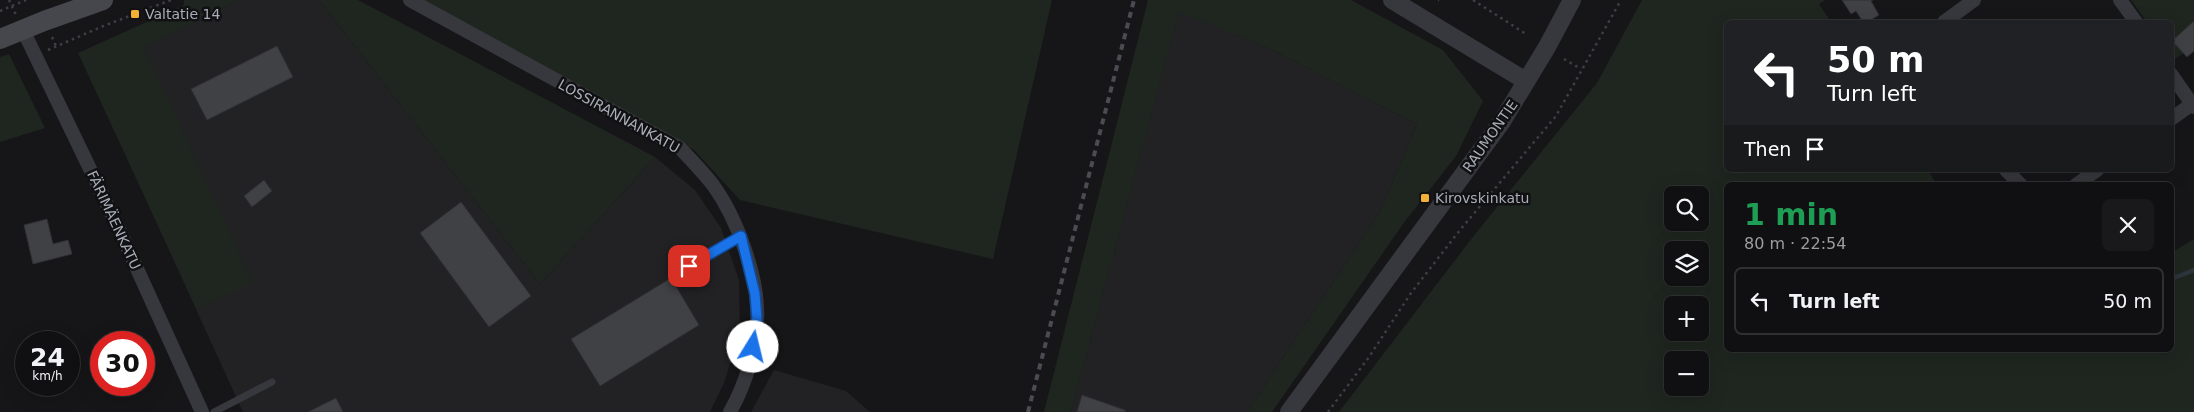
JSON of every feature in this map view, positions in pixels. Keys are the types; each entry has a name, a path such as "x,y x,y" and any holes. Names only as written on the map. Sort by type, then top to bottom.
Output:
{"main road":[{"path":"0,39 103,0"}],"street":[{"name":"LOSSIRANNANKATU","path":"410,0 680,148 713,185 729,211 741,236 755,294 757,320 753,347 739,396 730,412"},
{"path":"1392,0 1526,81 1547,48 1572,0"},
{"path":"1947,20 1974,0"},
{"path":"2120,0 2135,20"},
{"name":"FÄRIMÄENKATU","path":"23,30 119,229 202,412"},
{"path":"2174,78 2193,106 2174,117"},
{"name":"RAUMONTIE","path":"1289,412 1501,123 1526,81"},
{"path":"2008,172 2018,182"},
{"path":"2080,182 2094,172"}],"lane":[{"path":"689,266 741,236"},
{"path":"214,412 272,382"}],"path":[{"path":"0,11 26,0"},
{"path":"56,46 171,0"},
{"path":"1473,0 1526,34"},
{"path":"1328,412 1438,258 1556,116 1621,0"},
{"path":"1564,59 1581,69"}],"shaded area":[{"path":"184,0 239,0 144,47 253,283 197,309 78,53 184,5"},
{"path":"239,0 319,0 540,284 655,157 695,190 721,228 739,280 740,333 724,383 710,412 243,412 88,73"},
{"path":"319,0 358,0 655,157 540,284"},
{"path":"417,0 1052,0 993,259 740,200 694,150"},
{"path":"1148,0 1351,0 1443,50 1483,101 1456,156 1403,224 1272,412 1247,412 1381,210 1417,124 1266,47 1179,12 1071,412 1044,412"},
{"path":"1642,0 1825,0 1819,4 1830,20 1724,20 1724,172 1929,172 1935,182 1724,182 1724,352 2174,352 2174,251 2194,239 2194,412 1339,412 1472,238 1597,83"},
{"path":"2131,0 2194,0 2194,47 2174,59 2174,20 2146,20"},
{"path":"1179,11 1266,47 1417,124 1381,210 1247,412 1071,412"},
{"path":"9,54 45,128 0,142 0,57"},
{"path":"774,370 846,391 870,412 751,412"}],"building":[{"path":"1842,0 1873,0 1871,1 1879,15 1870,20 1862,20 1856,11 1851,14"},
{"path":"2194,21 2194,51 2187,57 2174,43 2174,39"},
{"path":"277,46 293,77 207,120 191,89"},
{"path":"264,180 272,191 252,207 244,196"},
{"path":"461,202 531,296 489,327 420,233"},
{"path":"47,219 53,244 68,240 72,254 33,264 24,225"},
{"path":"671,278 699,325 600,386 571,339"},
{"path":"1082,395 1125,410 1125,412 1077,412"},
{"path":"336,398 343,412 308,412"}],"waterway":[{"path":"2174,278 2194,270"}],"railway":[{"path":"1028,412 1134,0"}],"place":[{"name":"Valtatie 14","path":"135,14"},
{"name":"Kirovskinkatu","path":"1425,198"}],"route":[{"path":"689,266 741,236 755,294 757,320 753,347"}]}
